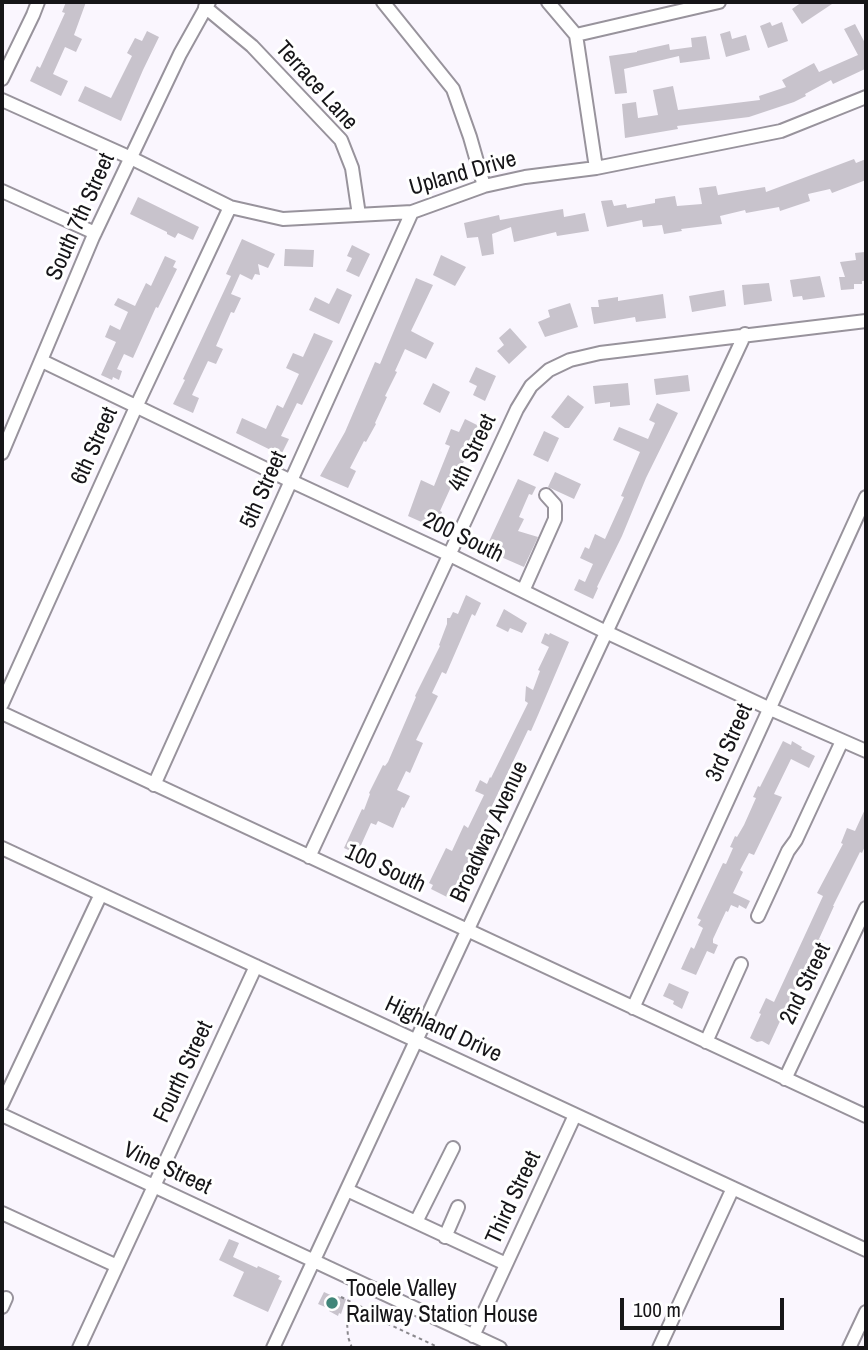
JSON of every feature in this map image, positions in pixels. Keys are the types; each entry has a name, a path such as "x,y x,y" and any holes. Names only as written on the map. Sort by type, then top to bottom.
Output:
{"street":[{"path":"2,79 38,2"},
{"path":"383,2 453,89 484,186"},
{"path":"548,2 576,35 596,168"},
{"path":"576,35 719,2"},
{"name":"South 7th Street","path":"2,453 94,233 180,54 207,5"},
{"name":"Terrace Lane","path":"207,5 252,46 341,140 352,168 359,215"},
{"name":"Upland Drive","path":"2,100 131,158 230,207 283,219 412,212 484,186 525,177 596,168 781,131 866,97"},
{"path":"2,191 94,233"},
{"name":"6th Street","path":"2,704 230,207"},
{"name":"5th Street","path":"154,785 412,212"},
{"name":"4th Street","path":"309,857 517,409 531,386 549,369 570,360 600,353 866,321"},
{"name":"Broadway Avenue","path":"273,1348 745,334"},
{"name":"200 South","path":"42,361 606,632 866,751"},
{"path":"523,591 555,519 555,505 546,495"},
{"name":"3rd Street","path":"633,1008 866,497"},
{"name":"100 South","path":"2,713 866,1116"},
{"path":"758,916 842,741"},
{"name":"Highland Drive","path":"2,848 866,1250"},
{"path":"2,1104 101,894"},
{"name":"2nd Street","path":"785,1079 866,908"},
{"path":"706,1042 741,964"},
{"name":"Fourth Street","path":"79,1348 256,966"},
{"name":"Vine Street","path":"2,1115 500,1348"},
{"name":"Third Street","path":"473,1336 575,1115"},
{"path":"416,1222 453,1148"},
{"path":"659,1348 733,1188"},
{"path":"347,1190 506,1264"},
{"path":"445,1237 458,1208"},
{"path":"2,1213 117,1266"},
{"path":"849,1348 866,1311"}],"path":[{"path":"341,1297 368,1310 366,1314"},
{"path":"352,1348 346,1322 352,1311 358,1310 440,1348"}],"building":[{"path":"66,2 86,2 74,35 82,39 76,52 65,47 53,74 68,81 61,96 30,81 37,66 40,68 65,13 62,12"},
{"path":"802,2 835,2 802,24 792,9"},
{"path":"770,22 772,26 782,22 788,41 768,48 760,26"},
{"path":"855,24 866,45 866,71 865,69 833,84 831,80 794,102 749,117 677,126 678,129 625,138 622,104 636,102 638,118 658,115 653,90 673,86 678,110 760,100 759,96 786,87 782,80 814,63 819,72 858,55 844,29"},
{"path":"147,31 159,37 121,121 78,101 85,86 111,98 132,56 127,53 135,38 142,41"},
{"path":"730,31 732,39 746,35 750,50 726,57 720,34"},
{"path":"706,36 710,59 680,63 679,56 624,69 627,93 615,94 609,56 669,44 670,50 692,47 691,38"},
{"path":"854,159 856,163 866,159 866,180 832,193 830,189 808,194 810,201 780,211 779,207 746,213 745,210 720,216 722,224 664,234 662,225 643,227 642,220 607,227 601,201 612,200 614,206 626,204 627,208 675,196 677,206 702,204 699,188 716,186 718,195 765,187 766,192"},
{"path":"138,197 199,227 193,240 178,233 175,238 130,214"},
{"path":"563,209 564,217 585,213 589,231 557,236 556,232 514,242 511,227 492,234 494,254 482,256 478,237 467,238 464,223 499,215 500,220"},
{"path":"242,239 275,254 268,268 258,264 260,275 255,274 252,280 240,274 231,294 241,298 234,313 231,312 216,346 223,349 216,364 208,361 192,395 199,398 193,413 173,404 231,276 226,274"},
{"path":"352,245 370,254 359,277 346,271 352,258 347,256"},
{"path":"285,249 314,250 313,267 284,266"},
{"path":"865,252 866,281 854,284 854,289 841,290 839,277 845,277 840,262 856,260 855,253"},
{"path":"441,255 466,267 455,286 433,275"},
{"path":"165,256 176,261 173,267 177,269 133,358 124,354 117,369 122,371 119,380 101,375 116,342 105,337 110,325 120,330 128,312 114,305 118,298 135,306 146,283 151,286"},
{"path":"820,276 825,297 803,300 802,296 793,297 790,280"},
{"path":"416,278 433,285 411,331 434,343 426,359 405,349 376,424 350,468 356,471 348,488 320,476 345,432 375,362 380,364"},
{"path":"769,283 772,301 744,305 742,285"},
{"path":"337,288 352,295 339,324 309,310 315,297 329,304"},
{"path":"724,290 726,306 692,312 689,296"},
{"path":"663,294 666,318 636,322 635,317 594,324 591,307 599,307 598,300 618,297 618,301"},
{"path":"570,303 578,327 545,337 538,322 550,317 548,310"},
{"path":"510,328 527,347 509,364 497,351 504,345 499,338"},
{"path":"314,333 333,341 302,405 297,403 281,436 289,439 281,455 236,433 242,418 266,429 277,405 283,408 299,374 286,368 293,353 303,357"},
{"path":"476,367 496,376 485,401 473,395 477,386 469,382"},
{"path":"688,375 690,391 656,395 654,379"},
{"path":"433,383 450,392 440,413 423,404"},
{"path":"628,383 630,405 610,407 610,402 595,404 593,386"},
{"path":"568,395 584,407 569,428 565,428 551,417"},
{"path":"657,403 678,413 593,599 574,590 579,579 585,582 593,564 580,558 585,547 589,549 595,534 605,539 640,452 613,440 619,427 648,439 655,423 649,420"},
{"path":"465,419 481,427 457,479 455,478 435,528 408,516 421,480 434,486 450,446 445,444 451,429 459,432"},
{"path":"544,431 559,438 548,462 533,455"},
{"path":"555,472 581,484 574,499 548,487"},
{"path":"518,479 536,487 532,495 529,494 519,517 524,519 518,531 538,537 524,567 485,550"},
{"path":"466,595 481,603 475,616 472,614 446,674 442,672 432,693 438,696 416,740 423,743 410,773 406,771 397,790 410,796 393,828 378,821 376,825 371,823 357,854 344,848 383,765 388,762 415,696 440,646 447,618 450,618 453,612 458,614"},
{"path":"504,609 527,623 522,633 510,628 508,632 496,626"},
{"path":"545,633 569,642 531,731 528,730 451,899 431,889 433,885 429,883 446,848 452,851 464,825 468,828 484,795 475,791 480,780 487,784 491,778 528,703 525,701 526,686 533,690 540,671 538,670 549,647 541,643"},
{"path":"783,741 791,745 792,741 815,756 809,768 791,759 774,794 782,797 754,855 749,853 740,870 743,872 733,893 750,901 746,909 731,905 728,912 726,911 713,939 713,943 718,945 714,954 707,951 696,975 681,969 703,928 698,925 701,920 697,918 723,863 726,864 733,848 730,847 744,825 756,798 753,797 758,786 760,787"},
{"path":"866,807 866,844 833,906 819,939 824,941 820,949 815,947 812,952 769,1045 762,1041 757,1042 750,1038 761,1014 759,1013 766,998 774,1002 823,896 817,893 843,844 841,843 847,828 855,831"},
{"path":"669,983 689,992 682,1009 663,996"},
{"path":"229,1239 239,1243 233,1257 280,1276 278,1279 282,1281 268,1312 233,1296 244,1272 219,1260"},
{"name":"Tooele Valley Railway Station House","path":"324,1292 346,1299 341,1314 338,1316 318,1304"}],"place":[{"name":"Tooele Valley Railway Station House","path":"332,1303"}]}
